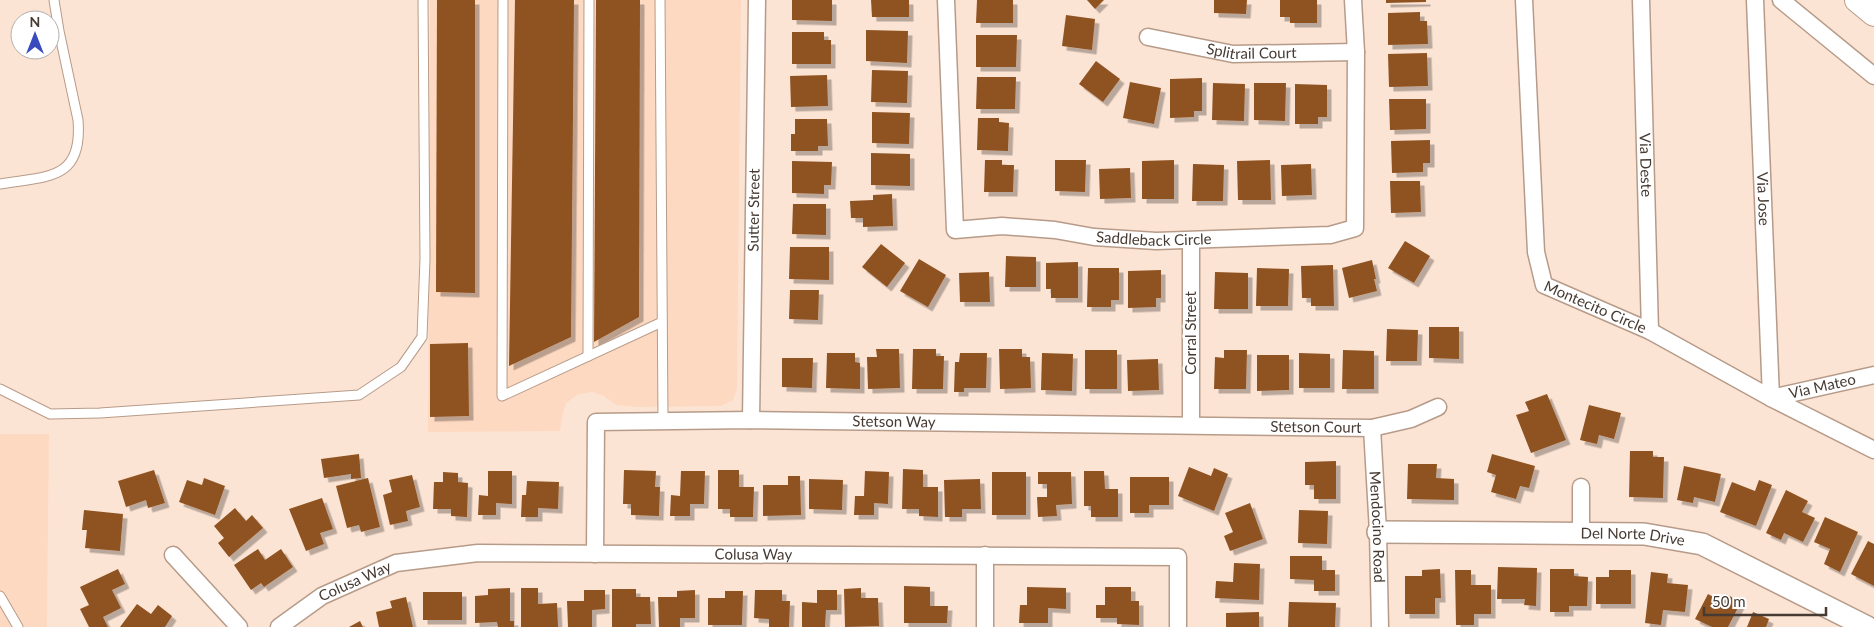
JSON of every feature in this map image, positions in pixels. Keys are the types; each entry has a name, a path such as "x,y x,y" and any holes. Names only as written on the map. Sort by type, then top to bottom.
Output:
{"main road":[{"path":"1858,0 1874,14"}],"street":[{"name":"Sutter Street","path":"751,420 757,0"},
{"name":"Saddleback Circle","path":"946,0 955,230 1002,226 1055,230 1094,237 1156,241 1330,235 1355,228 1356,52 1353,0"},
{"name":"Montecito Circle","path":"1524,0 1536,252 1544,285 1650,331 1770,398 1874,450"},
{"name":"Via Deste","path":"1641,0 1650,331"},
{"name":"Via Jose","path":"1755,0 1770,398"},
{"path":"1781,0 1874,76"},
{"name":"Splitrail Court","path":"1148,37 1234,54 1356,52"},
{"name":"Corral Street","path":"1191,241 1191,425"},
{"name":"Via Mateo","path":"1770,398 1874,375"},
{"name":"Stetson Court","path":"1191,425 1372,428 1411,419 1438,407"},
{"name":"Stetson Way","path":"595,554 596,422 751,420 1191,425"},
{"name":"Mendocino Road","path":"1372,428 1378,532 1380,627"},
{"path":"1581,487 1581,533"},
{"name":"Del Norte Drive","path":"1378,532 1644,534 1702,544 1867,627"},
{"name":"Colusa Way","path":"279,627 322,596 396,563 478,553 1178,557 1178,627"},
{"path":"173,555 239,627"},
{"path":"985,555 985,627"}],"lane":[{"path":"0,184 50,176 66,168 76,154 79,134 78,120 62,48 54,0"},
{"path":"0,390 50,414 100,413 359,394 401,367 422,337 425,259 422,0"},
{"path":"503,0 502,396 662,322"},
{"path":"588,356 589,0"},
{"path":"660,0 663,421"},
{"path":"0,596 18,627"}],"shaded area":[{"path":"430,0 741,0 737,389 733,400 721,406 636,407 616,405 604,396 592,392 579,394 566,403 560,431 428,432"},
{"path":"0,434 49,434 47,627 0,627"}],"building":[{"path":"437,0 475,0 475,293 436,292"},
{"path":"515,0 574,0 571,337 509,366"},
{"path":"596,0 640,0 639,317 594,342"},
{"path":"792,0 832,0 832,21 792,20"},
{"path":"871,0 909,0 909,17 872,17"},
{"path":"977,0 1013,0 1013,23 976,23"},
{"path":"1087,0 1104,0 1095,9"},
{"path":"1214,0 1247,0 1246,14 1214,13"},
{"path":"1280,0 1317,0 1317,23 1290,23 1290,17 1280,17"},
{"path":"1386,0 1426,0 1426,2 1386,3"},
{"path":"1420,12 1420,21 1427,21 1428,44 1388,45 1388,13"},
{"path":"1066,15 1095,19 1092,50 1062,46"},
{"path":"866,30 908,31 907,63 866,61"},
{"path":"792,32 824,32 824,40 831,40 831,64 792,64"},
{"path":"976,35 1017,35 1016,67 976,67"},
{"path":"1427,53 1428,86 1389,87 1388,54"},
{"path":"1096,61 1120,79 1103,102 1079,84"},
{"path":"872,70 908,71 907,103 871,102"},
{"path":"827,75 828,106 791,107 790,76"},
{"path":"977,77 1016,77 1015,109 976,109"},
{"path":"1202,78 1202,111 1194,111 1194,117 1170,118 1170,79"},
{"path":"1130,82 1161,88 1154,124 1123,118"},
{"path":"1213,83 1245,84 1244,121 1212,120"},
{"path":"1254,83 1286,83 1285,121 1254,120"},
{"path":"1295,84 1327,85 1327,117 1318,117 1318,124 1295,124"},
{"path":"1389,99 1426,99 1426,129 1390,130"},
{"path":"872,112 910,113 909,144 872,143"},
{"path":"978,118 999,118 999,122 1009,123 1008,151 977,150"},
{"path":"795,119 827,119 828,146 818,146 818,151 791,151 791,134 795,134"},
{"path":"1430,140 1430,163 1423,163 1423,172 1392,173 1391,141"},
{"path":"871,153 910,154 910,186 871,185"},
{"path":"985,160 1002,160 1002,165 1014,165 1013,192 984,192"},
{"path":"1055,160 1086,160 1085,192 1055,191"},
{"path":"1174,160 1174,199 1142,199 1142,161"},
{"path":"1270,160 1271,200 1238,200 1237,161"},
{"path":"792,161 832,162 831,185 824,185 824,194 792,193"},
{"path":"1193,164 1224,165 1223,201 1192,201"},
{"path":"1311,164 1312,195 1282,196 1281,165"},
{"path":"1130,168 1131,198 1100,199 1099,169"},
{"path":"1390,181 1420,181 1421,212 1391,213"},
{"path":"892,194 893,226 863,227 863,218 851,218 850,201 873,200 873,195"},
{"path":"793,204 826,204 826,235 792,234"},
{"path":"1405,241 1430,256 1414,283 1388,268"},
{"path":"881,244 905,263 887,287 862,267"},
{"path":"790,247 829,247 829,280 789,279"},
{"path":"1006,256 1036,257 1036,287 1005,287"},
{"path":"919,259 946,275 928,307 900,291"},
{"path":"1372,260 1377,291 1349,298 1342,268"},
{"path":"1078,262 1078,298 1051,298 1051,289 1046,289 1046,263"},
{"path":"1333,265 1334,306 1311,306 1311,298 1302,298 1301,266"},
{"path":"1088,268 1119,268 1119,300 1111,300 1111,307 1087,307"},
{"path":"1257,268 1289,269 1288,306 1256,306"},
{"path":"1161,270 1161,298 1156,298 1156,307 1128,308 1128,271"},
{"path":"989,272 990,302 960,302 959,273"},
{"path":"1215,272 1248,273 1248,309 1214,309"},
{"path":"790,290 819,290 818,320 789,319"},
{"path":"1429,327 1459,327 1459,359 1429,358"},
{"path":"1387,329 1418,330 1417,361 1386,361"},
{"path":"468,343 469,416 430,417 430,344"},
{"path":"876,349 899,349 900,388 868,389 867,357 877,357"},
{"path":"913,349 936,349 936,356 944,356 943,389 912,389"},
{"path":"999,349 1022,349 1022,357 1030,357 1031,388 1000,389"},
{"path":"1085,350 1117,350 1117,389 1085,389"},
{"path":"1224,350 1247,350 1246,389 1214,389 1215,357 1224,358"},
{"path":"1343,350 1374,351 1374,389 1342,389"},
{"path":"827,353 855,353 855,362 860,363 860,389 826,388"},
{"path":"960,353 987,353 986,388 964,388 964,392 954,392 955,362 959,362"},
{"path":"1042,353 1073,354 1072,391 1041,390"},
{"path":"1299,353 1330,354 1330,388 1299,388"},
{"path":"1257,355 1289,355 1289,390 1257,391"},
{"path":"782,358 813,358 812,388 782,387"},
{"path":"1158,359 1159,390 1128,391 1127,360"},
{"path":"1547,394 1566,440 1531,453 1516,415 1529,411 1525,402"},
{"path":"1589,405 1621,413 1614,439 1599,435 1597,444 1580,440"},
{"path":"1630,451 1653,451 1653,457 1664,457 1663,498 1629,497"},
{"path":"359,454 361,478 351,479 351,474 324,478 321,459"},
{"path":"1492,454 1535,466 1529,488 1520,486 1516,499 1491,492 1496,475 1487,472"},
{"path":"1336,461 1336,499 1314,499 1314,485 1305,485 1305,462"},
{"path":"1408,464 1437,464 1436,478 1454,479 1454,500 1407,499"},
{"path":"1684,466 1721,474 1715,502 1694,497 1693,503 1677,500"},
{"path":"1189,467 1211,476 1214,468 1228,474 1214,511 1178,496"},
{"path":"903,469 923,470 923,487 938,487 938,517 919,516 919,509 902,509"},
{"path":"154,470 165,503 148,508 146,500 126,507 118,481"},
{"path":"624,470 656,471 655,487 660,487 659,516 631,515 631,504 623,504"},
{"path":"718,470 739,470 739,487 754,487 753,517 730,517 730,509 718,509"},
{"path":"488,471 512,471 512,504 496,503 496,515 478,515 479,495 488,496"},
{"path":"681,471 705,471 704,504 690,504 690,516 670,516 671,495 680,496"},
{"path":"865,471 889,472 888,504 874,503 874,515 854,515 855,496 864,496"},
{"path":"1084,471 1104,471 1105,489 1118,489 1118,517 1091,517 1091,506 1084,506"},
{"path":"443,472 458,473 458,482 468,483 467,517 451,516 451,509 433,509 434,482 443,482"},
{"path":"992,472 1026,472 1026,515 992,515"},
{"path":"1038,472 1071,472 1072,504 1056,505 1057,516 1038,517 1037,497 1047,497 1047,484 1038,484"},
{"path":"412,475 420,507 406,511 408,521 390,525 383,495 392,492 389,480"},
{"path":"788,476 800,476 801,515 763,516 763,485 788,485"},
{"path":"1130,477 1169,477 1169,505 1149,505 1149,513 1130,513"},
{"path":"204,478 225,486 215,515 179,502 187,480 202,485"},
{"path":"368,478 380,527 361,532 359,525 347,528 336,486"},
{"path":"809,479 843,480 842,510 809,509"},
{"path":"980,479 981,509 962,509 962,517 945,517 944,480"},
{"path":"1759,480 1772,485 1756,526 1720,512 1732,482 1755,491"},
{"path":"527,481 559,482 558,509 538,508 538,517 521,517 522,495 526,495"},
{"path":"1786,490 1808,501 1802,512 1815,518 1803,542 1784,533 1781,540 1766,533"},
{"path":"322,498 333,529 320,533 324,544 306,551 289,509"},
{"path":"1250,503 1263,539 1230,551 1224,536 1233,532 1225,513"},
{"path":"235,508 246,521 252,515 263,528 229,557 218,543 224,538 214,526"},
{"path":"84,510 123,514 120,551 85,548 87,530 82,530"},
{"path":"1299,510 1328,511 1327,544 1298,543"},
{"path":"1825,517 1858,532 1840,572 1824,564 1830,549 1814,542"},
{"path":"1868,541 1874,544 1874,586 1851,574"},
{"path":"258,549 265,560 281,549 293,567 264,587 261,583 251,590 234,565"},
{"path":"1290,556 1322,556 1322,570 1335,570 1335,591 1314,591 1314,580 1290,579"},
{"path":"1234,563 1260,564 1259,600 1215,598 1216,581 1233,582"},
{"path":"1498,567 1537,568 1536,606 1524,605 1525,599 1497,599"},
{"path":"118,569 125,584 112,590 121,608 103,617 108,627 89,627 80,609 89,605 80,587"},
{"path":"1440,569 1441,598 1435,598 1435,614 1405,614 1405,576 1422,576 1422,570"},
{"path":"1550,569 1574,569 1574,576 1588,577 1587,606 1569,606 1569,612 1550,612"},
{"path":"1455,570 1471,570 1471,585 1491,585 1491,614 1474,614 1474,625 1456,625"},
{"path":"1609,570 1631,570 1631,604 1596,604 1596,577 1609,577"},
{"path":"1651,572 1668,574 1667,583 1688,585 1685,612 1663,610 1661,625 1645,623"},
{"path":"904,586 930,587 930,606 948,606 947,623 904,623"},
{"path":"1027,587 1066,588 1066,609 1048,608 1048,623 1019,623 1020,605 1027,605"},
{"path":"1105,587 1131,587 1131,601 1139,601 1139,625 1117,624 1117,618 1096,618 1096,605 1105,605"},
{"path":"510,588 510,621 514,621 514,627 498,627 497,622 475,623 475,596 488,595 488,589"},
{"path":"521,588 538,588 538,604 557,603 558,627 521,627"},
{"path":"861,588 861,598 878,598 879,626 845,627 844,589"},
{"path":"612,589 636,589 636,597 650,597 651,624 636,624 636,627 612,627"},
{"path":"584,590 605,590 605,609 592,610 592,627 568,627 567,601 584,601"},
{"path":"695,590 695,618 680,618 680,627 659,627 658,597 677,597 677,591"},
{"path":"755,590 782,590 782,601 790,601 789,627 769,627 769,619 754,618"},
{"path":"817,590 837,590 837,610 826,610 825,627 802,627 802,602 817,603"},
{"path":"725,591 743,591 742,625 708,625 708,598 725,598"},
{"path":"423,592 462,592 462,620 423,620"},
{"path":"1708,594 1723,602 1726,594 1741,602 1728,627 1712,627 1695,619"},
{"path":"406,597 413,627 379,627 376,612 392,608 390,601"},
{"path":"1289,602 1336,603 1335,627 1288,627"},
{"path":"137,604 151,614 158,605 172,616 165,627 120,627"},
{"path":"1259,612 1259,627 1226,627 1226,613"},
{"path":"1753,612 1769,619 1766,627 1747,627"},
{"path":"360,621 363,627 349,627"}]}
